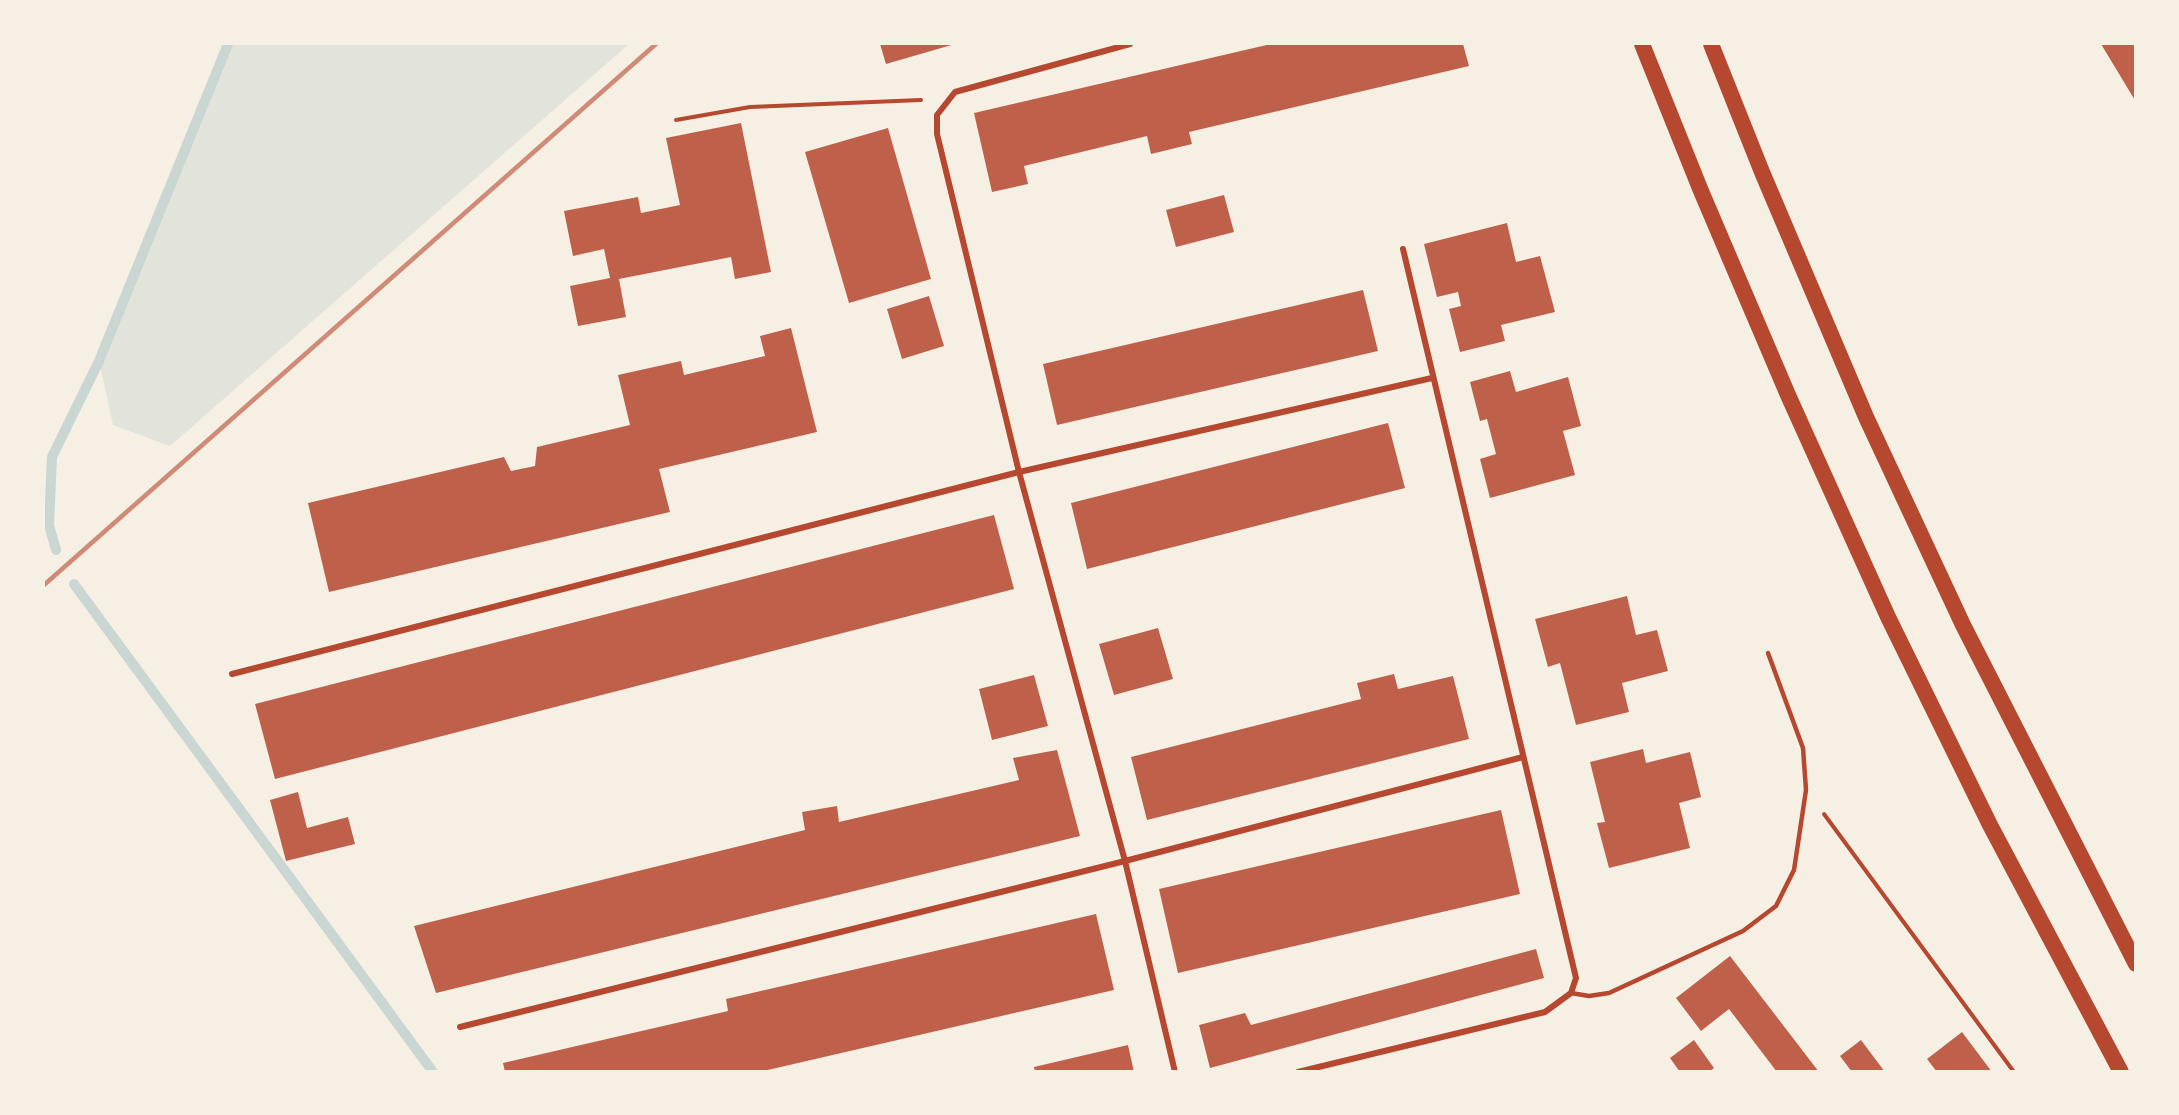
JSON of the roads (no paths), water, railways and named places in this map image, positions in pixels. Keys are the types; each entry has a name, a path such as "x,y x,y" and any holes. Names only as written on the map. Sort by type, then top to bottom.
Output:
{"highway":[{"path":"1642,44 1701,191 1784,385 1888,617 1990,825 2121,1071"},
{"path":"1711,44 1762,172 1875,437 1963,625 2136,964"}],"street":[{"path":"1130,44 955,92 937,115 937,134 1019,472 1125,861 1175,1071"},
{"path":"1299,1071 1545,1012 1571,993 1576,978 1431,378 1403,249"},
{"path":"232,674 1019,472 1431,378"},
{"path":"460,1027 1125,861 1523,757"}],"lane":[{"path":"1571,993 1589,996 1609,993 1743,931 1776,906 1794,870 1806,789 1803,748 1768,653"}],"waterway":[{"path":"56,550 49,525 52,457 99,361 228,44"},
{"path":"74,584 433,1072"}],"railway":[{"path":"44,585 656,44"}]}
